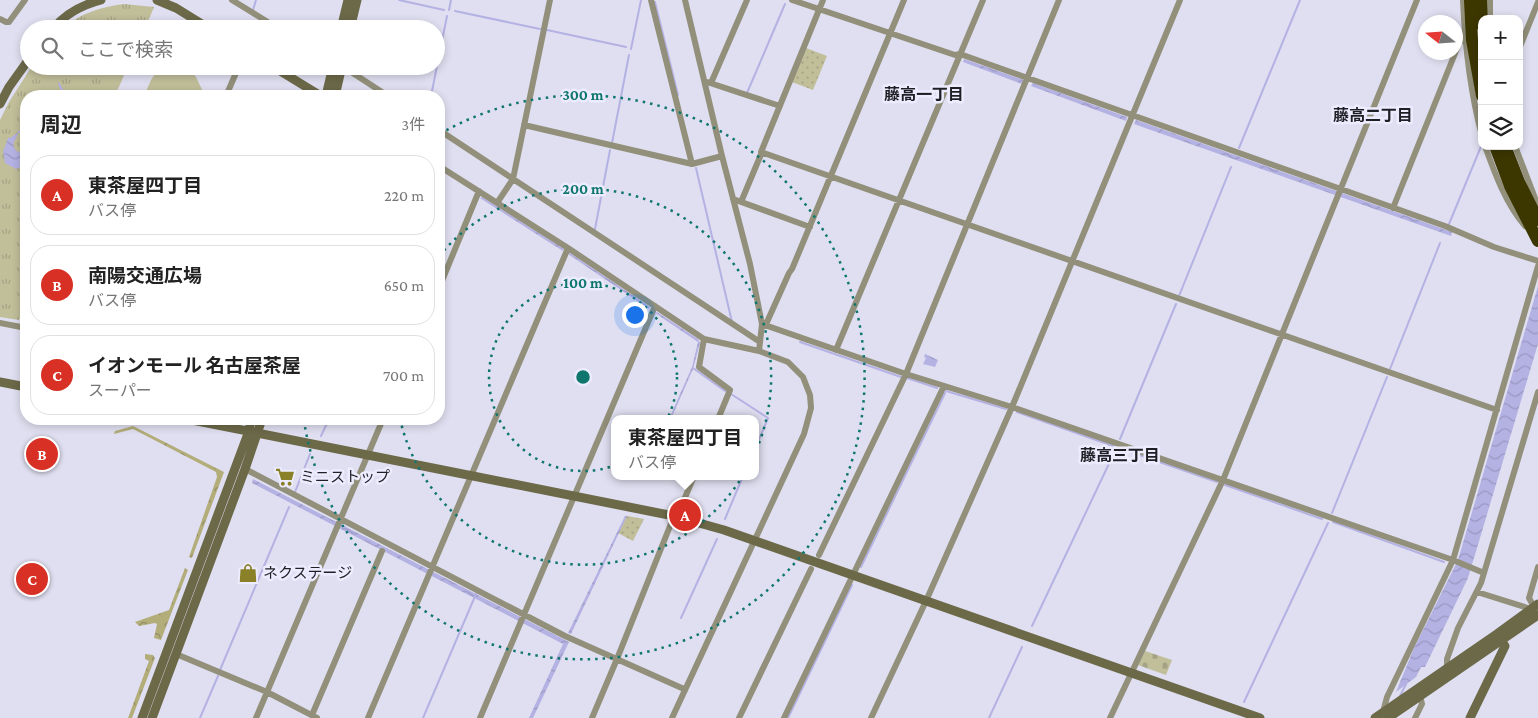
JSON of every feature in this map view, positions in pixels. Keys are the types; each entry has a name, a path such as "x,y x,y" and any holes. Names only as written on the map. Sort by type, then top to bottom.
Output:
{"highway":[{"path":"1470,0 1472,40 1478,74"},
{"path":"1481,0 1482,15"},
{"path":"1497,150 1514,184 1537,240"},
{"path":"1506,150 1514,184 1538,219"}],"street":[{"path":"0,19 9,22 25,0"},
{"path":"62,20 77,9 101,0"},
{"path":"158,0 195,20"},
{"path":"232,0 264,20"},
{"path":"344,20 348,0"},
{"path":"352,20 357,0"},
{"path":"497,203 513,178 550,0"},
{"path":"650,0 692,164"},
{"path":"685,0 707,83 722,156 750,264 762,324 759,351"},
{"path":"707,83 747,0"},
{"path":"792,0 955,55 960,54 1027,77 1338,192 1445,226 1494,247 1538,261"},
{"path":"741,202 823,0"},
{"path":"762,324 767,322 810,227 904,0"},
{"path":"836,350 983,0"},
{"path":"819,555 906,374 1059,0"},
{"path":"871,718 926,601 1012,407 1180,0"},
{"path":"1110,718 1223,480 1416,0"},
{"path":"1463,0 1464,41 1472,97 1478,120"},
{"path":"1490,0 1490,15"},
{"path":"1523,39 1538,2"},
{"path":"1392,208 1460,41 1464,41"},
{"path":"0,104 20,72"},
{"path":"229,90 235,75"},
{"path":"287,75 311,90"},
{"path":"327,90 331,75"},
{"path":"336,90 340,75"},
{"path":"356,75 379,90"},
{"path":"0,83 9,87"},
{"path":"707,83 780,106"},
{"path":"524,125 692,164 722,156"},
{"path":"445,134 760,342"},
{"path":"1488,150 1502,188 1517,216 1537,240"},
{"path":"1517,150 1535,198 1538,219"},
{"path":"762,152 1497,410"},
{"path":"445,170 568,248 704,339 759,351 788,362 796,368 807,385 811,408 804,434 672,718"},
{"path":"445,273 479,191"},
{"path":"733,199 810,227"},
{"path":"368,718 568,248"},
{"path":"1386,715 1387,698 1455,561 1538,266"},
{"path":"480,718 655,306"},
{"path":"0,323 20,327"},
{"path":"762,324 906,374 1012,407 1455,561 1484,573"},
{"path":"704,339 698,367 730,390 720,415"},
{"path":"0,382 20,386"},
{"path":"784,718 944,386"},
{"path":"1447,669 1447,659 1458,628 1477,592 1484,573 1538,392"},
{"path":"217,425 674,516 853,575 1260,718"},
{"path":"142,718 250,425"},
{"path":"152,718 260,425"},
{"path":"256,718 380,425"},
{"path":"245,469 338,523 430,571 565,636 684,689"},
{"path":"592,718 674,516 681,507 692,480"},
{"path":"176,654 266,692 315,717 382,551"},
{"path":"1536,609 1529,598 1538,567"},
{"path":"739,718 811,569"},
{"path":"1477,592 1536,609"},
{"path":"1386,715 1499,637 1536,609"},
{"path":"1375,718 1386,715 1411,702 1419,692 1447,669 1499,637"},
{"path":"1470,718 1505,646 1499,637"},
{"path":"1415,718 1422,704 1419,692"}],"green space":[{"path":"124,4 154,7 149,20 74,20 107,7"},
{"path":"806,48 827,56 813,90 792,82"},
{"path":"26,75 124,75 118,90 20,90 19,320 0,317 0,120"},
{"path":"154,75 194,75 202,90 147,90"},
{"path":"133,426 224,472 192,558 189,557 217,477 216,472 133,429 114,434 115,431"},
{"path":"627,516 644,519 633,541 618,533"},
{"path":"185,568 188,570 161,640 154,638 157,624 139,626 135,622 169,610"},
{"path":"1145,651 1172,660 1166,675 1138,665"},
{"path":"145,654 153,655 155,658 132,718 128,718 149,661 145,659"}],"water":[{"path":"964,59 1024,80 1022,84 963,62"},
{"path":"1033,83 1127,117 1126,121 1031,86"},
{"path":"1136,120 1452,232 1451,236 1134,124"},
{"path":"18,132 14,146 18,152 20,152 20,167 16,169 5,163 3,152 8,138"},
{"path":"482,197 564,249 563,251 480,198"},
{"path":"570,253 650,307 649,309 568,254"},
{"path":"1538,286 1538,344 1468,578 1425,667 1421,667 1416,677 1396,692 1414,648 1458,560"},
{"path":"657,312 698,339 700,343 693,369 673,415 671,415 692,367 698,342 655,313"},
{"path":"925,354 938,360 935,367 923,364 926,358 924,357"},
{"path":"253,479 569,642 533,718 529,718 563,644 252,483"},
{"path":"625,516 627,516 571,634 568,633"}],"waterway":[{"path":"253,10 256,0"},
{"path":"399,0 444,10"},
{"path":"449,10 451,0"},
{"path":"631,49 641,0"},
{"path":"1239,148 1300,0"},
{"path":"655,2 678,95"},
{"path":"747,93 785,4"},
{"path":"455,11 540,29"},
{"path":"445,26 447,16"},
{"path":"547,30 626,47"},
{"path":"612,143 629,55"},
{"path":"432,90 435,75"},
{"path":"59,84 62,90"},
{"path":"595,229 610,150"},
{"path":"1449,224 1480,150"},
{"path":"1179,296 1231,167"},
{"path":"696,168 732,322"},
{"path":"1390,369 1440,243"},
{"path":"1120,439 1176,304"},
{"path":"800,342 901,377"},
{"path":"693,368 725,391"},
{"path":"1332,513 1387,377"},
{"path":"907,378 937,388"},
{"path":"946,391 1006,409"},
{"path":"861,567 945,393"},
{"path":"731,394 768,418 759,439"},
{"path":"1017,412 1113,446"},
{"path":"321,436 326,425"},
{"path":"1122,449 1217,482"},
{"path":"1032,626 1115,451"},
{"path":"295,492 310,454"},
{"path":"725,519 741,480"},
{"path":"1225,485 1322,519"},
{"path":"220,670 289,507"},
{"path":"1333,522 1444,562"},
{"path":"1244,702 1328,523"},
{"path":"681,618 717,539"},
{"path":"788,718 852,585"},
{"path":"423,718 476,594"},
{"path":"989,718 1022,647"},
{"path":"200,718 218,676"},
{"path":"1400,696 1406,684"}],"place":[{"name":"南陽交通広場","path":"42,454"},
{"name":"ミニストップ","path":"285,477"},
{"name":"東茶屋四丁目","path":"685,515"},
{"name":"ネクステージ","path":"248,573"},
{"name":"イオンモール 名古屋茶屋","path":"32,579"}],"district":[{"name":"藤高一丁目","path":"924,94"},
{"name":"藤高二丁目","path":"1373,115"},
{"name":"藤高三丁目","path":"1120,455"}]}
